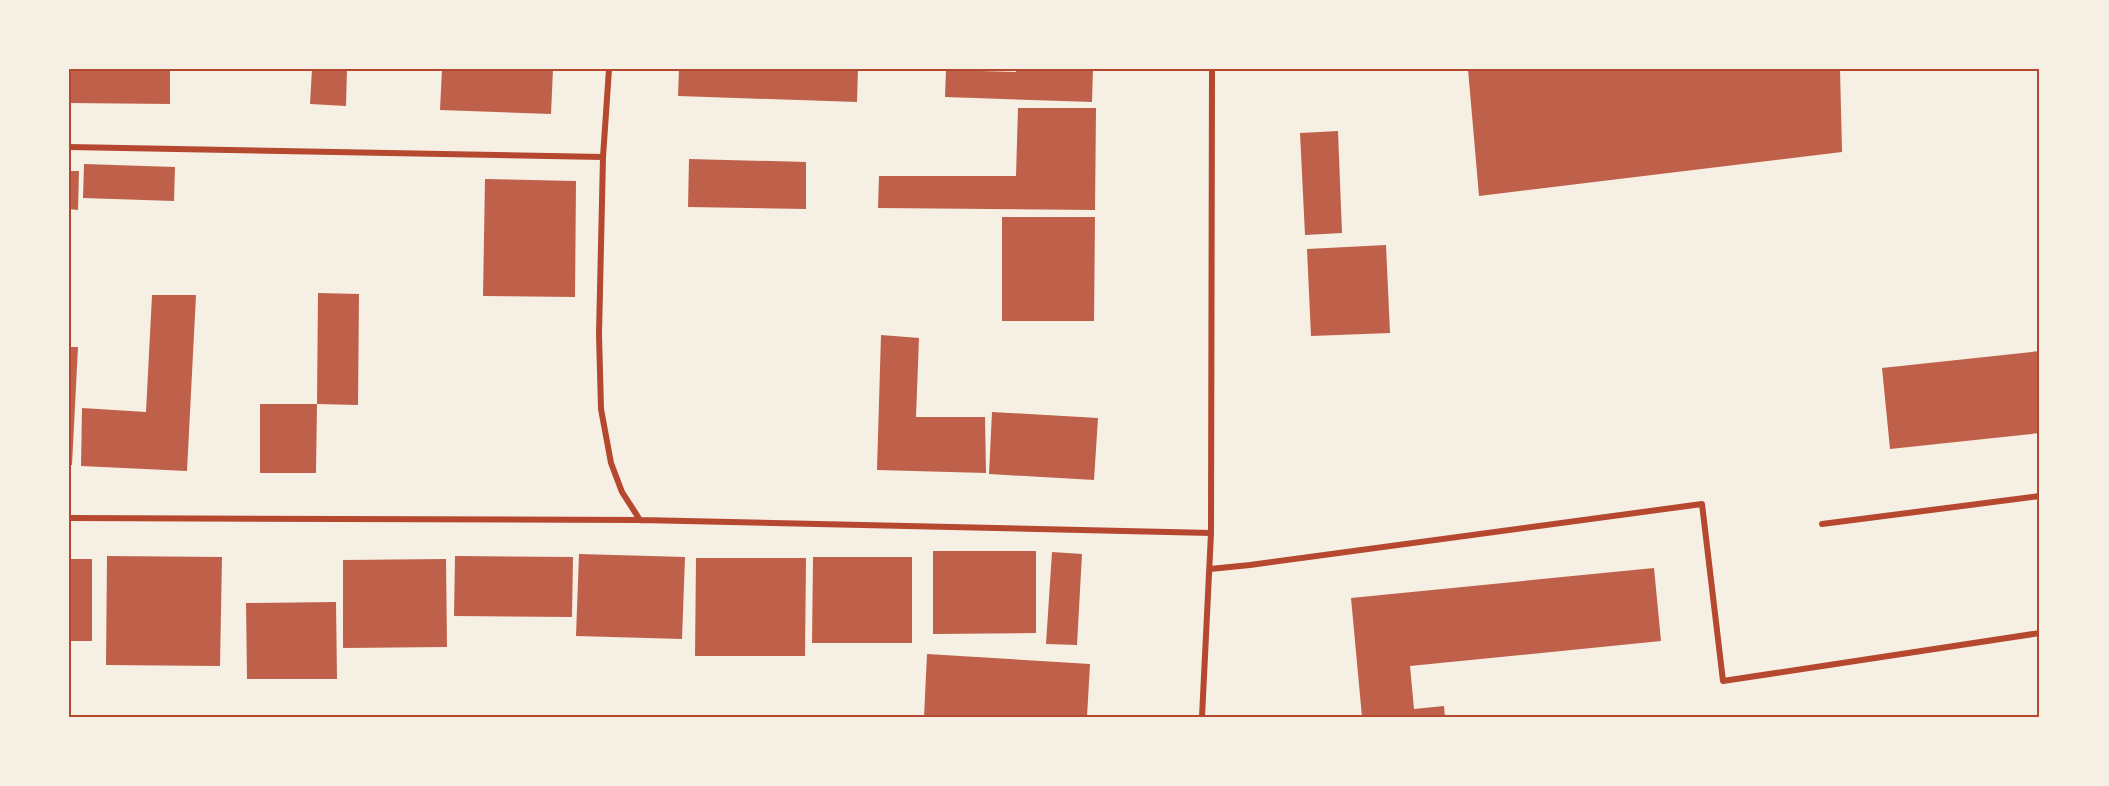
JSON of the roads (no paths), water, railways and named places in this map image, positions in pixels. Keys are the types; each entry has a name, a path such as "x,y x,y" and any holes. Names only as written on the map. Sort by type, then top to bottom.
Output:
{"street":[{"path":"609,69 603,157 599,334 601,410 611,463 622,492 640,520"},
{"path":"1202,717 1211,533 1212,69"},
{"path":"69,147 603,157"},
{"path":"1822,524 2040,496"},
{"path":"1210,569 1702,504 1723,681 2040,633"},
{"path":"69,518 640,520 1211,533"}]}
